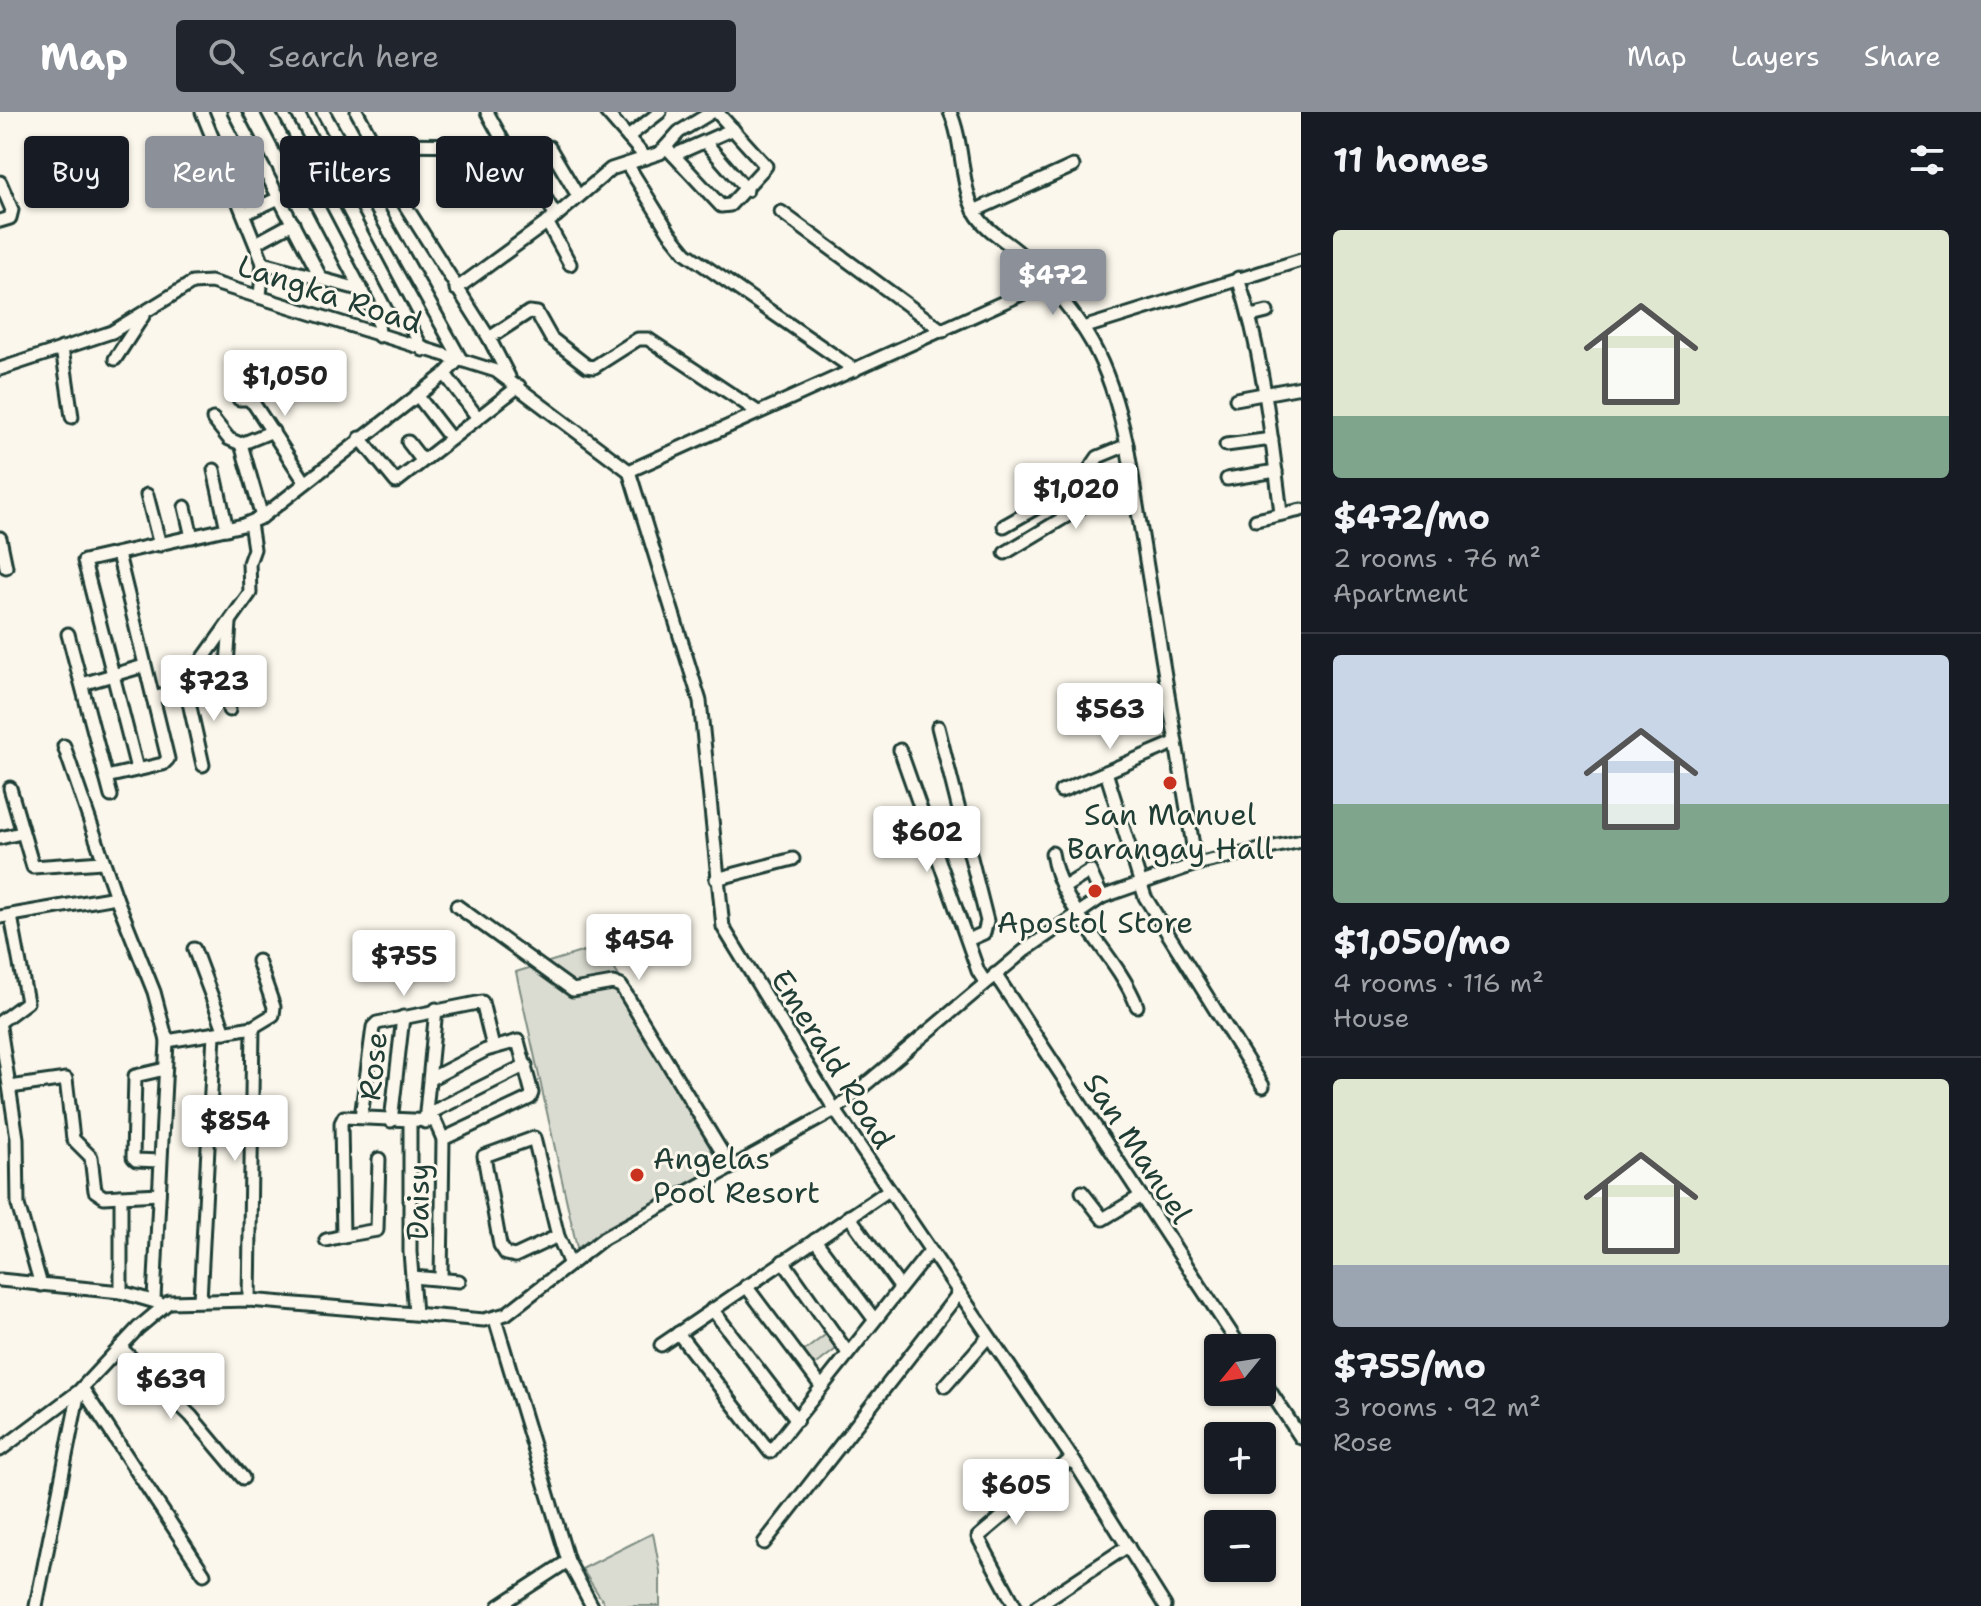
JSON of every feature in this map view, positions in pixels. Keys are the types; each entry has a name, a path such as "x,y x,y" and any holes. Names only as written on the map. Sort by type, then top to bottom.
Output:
{"street":[{"path":"202,112 212,136"},
{"path":"234,112 321,278"},
{"path":"268,112 380,326 379,336"},
{"path":"297,112 423,350"},
{"path":"323,112 336,136"},
{"path":"357,112 368,136"},
{"path":"420,148 501,145 503,141 487,112"},
{"path":"628,137 660,112"},
{"path":"715,112 766,166 747,190 728,206 721,206 671,151 679,132 715,112"},
{"path":"950,112 960,140 974,211 1086,327 1113,385 1127,445 1196,864"},
{"path":"611,114 646,158"},
{"path":"456,289 552,219 611,169 706,143 733,129"},
{"path":"706,143 747,190"},
{"path":"570,264 552,219 520,155 521,148 549,147 578,196"},
{"path":"627,164 669,232 686,253 855,370"},
{"path":"974,211 1073,166"},
{"path":"0,182 12,210 10,218 0,221"},
{"path":"244,214 279,198"},
{"path":"242,208 263,263 260,296"},
{"path":"137,769 84,563 98,555 160,545 250,523 262,517 460,360 460,351 376,208"},
{"path":"408,208 489,338 509,378"},
{"path":"781,212 943,331"},
{"path":"256,243 293,223"},
{"path":"1086,327 1301,260"},
{"path":"263,263 362,290"},
{"path":"1238,278 1251,316 1266,393 1281,513"},
{"name":"Langka Road","path":"0,369 112,332 198,281 260,296 509,378 629,471"},
{"path":"629,471 1046,283"},
{"path":"489,338 529,312 537,313 551,338 594,367 638,339 648,339 758,412"},
{"path":"1251,316 1267,312"},
{"path":"115,359 144,315"},
{"path":"62,348 72,417"},
{"path":"445,374 478,418"},
{"path":"360,438 394,482 519,386"},
{"path":"1236,399 1301,387"},
{"path":"417,395 451,439"},
{"path":"239,399 252,401 305,482"},
{"path":"213,419 229,439 241,444 273,431"},
{"path":"1226,445 1272,439"},
{"path":"408,442 422,460"},
{"path":"241,444 262,517"},
{"path":"1004,526 1080,483 1098,457 1127,445"},
{"path":"214,470 227,529"},
{"name":"Emerald Road","path":"629,471 700,701 723,927 835,1110 1072,1458 1165,1606"},
{"path":"1227,479 1276,471"},
{"path":"1005,553 1132,480"},
{"path":"147,495 160,545"},
{"path":"185,507 192,537"},
{"path":"1256,520 1301,510"},
{"path":"203,765 186,689 195,670 230,621 245,606 251,588 249,563 254,549 250,523"},
{"path":"0,538 6,567"},
{"path":"106,777 163,764 168,759 118,554"},
{"path":"229,710 226,679 230,621"},
{"path":"68,634 111,796"},
{"path":"82,684 144,666"},
{"path":"153,698 186,689"},
{"path":"938,727 987,921 984,933 968,940"},
{"path":"1061,791 1174,743"},
{"path":"0,1450 81,1390 158,1302 160,1161 167,1041 154,992 102,862 64,746"},
{"path":"900,750 985,982"},
{"path":"1106,772 1149,904 1263,1086"},
{"path":"10,788 33,867 102,862"},
{"path":"0,838 21,833"},
{"path":"0,1280 121,1292 158,1302 249,1300 495,1319 522,1303 569,1262 604,1238 835,1110 995,974 1102,897 1139,881 1196,864 1301,841"},
{"path":"1052,853 1055,873 1063,888 1119,969 1137,1006"},
{"path":"716,879 793,859"},
{"path":"1063,888 1090,871 1102,897"},
{"path":"41,1285 18,1205 17,1138 0,1025 27,1002 5,916 116,897"},
{"path":"457,906 573,990 613,983 621,986 731,1167"},
{"path":"194,949 219,1033 200,1300"},
{"path":"167,1041 253,1027 275,1012 258,961"},
{"name":"San Manuel","path":"995,974 1232,1334"},
{"path":"361,1117 373,1027 436,1009 482,1002 493,1047"},
{"path":"426,1118 436,1009"},
{"name":"Rose","path":"391,1121 403,1017"},
{"path":"249,1300 253,1027"},
{"path":"343,1236 341,1123 344,1117 410,1122 426,1118 526,1065 518,1041 493,1047 430,1079"},
{"name":"Daisy","path":"441,1279 443,1139 530,1098 532,1093 526,1065"},
{"path":"160,1161 134,1159 135,1076 165,1069"},
{"path":"10,1087 66,1079 73,1139 91,1157 95,1191 104,1197 159,1194"},
{"path":"426,1118 437,1121 443,1139"},
{"path":"410,1122 415,1313"},
{"path":"558,1236 515,1256 506,1254 500,1245 484,1156 534,1138 558,1236 569,1262"},
{"path":"326,1240 377,1230 379,1159"},
{"path":"661,1345 889,1190"},
{"path":"1082,1192 1103,1219 1141,1196"},
{"path":"121,1196 121,1292"},
{"path":"849,1216 900,1287"},
{"path":"815,1240 874,1319"},
{"path":"678,1333 767,1452 797,1420 930,1251"},
{"path":"783,1261 848,1353"},
{"path":"412,1277 459,1281"},
{"path":"746,1286 821,1386"},
{"path":"764,1543 959,1293"},
{"path":"712,1309 797,1420"},
{"path":"495,1319 568,1561 592,1606"},
{"path":"945,1386 988,1337"},
{"path":"120,1347 191,1416 243,1478"},
{"path":"81,1390 204,1574"},
{"path":"36,1606 81,1390"},
{"path":"1276,1400 1301,1438"},
{"path":"1015,1606 978,1537 1072,1458"},
{"path":"1037,1606 1128,1546"},
{"path":"499,1606 568,1561"}],"shaded area":[{"path":"601,946 728,1161 577,1248 516,972"},
{"path":"829,1332 840,1346 814,1366 803,1352"},
{"path":"653,1533 660,1571 660,1606 606,1606 582,1569"}],"place":[{"name":"San Manuel Barangay Hall","path":"1170,783"},
{"name":"Apostol Store","path":"1095,891"},
{"name":"Angelas Pool Resort","path":"637,1175"}]}
